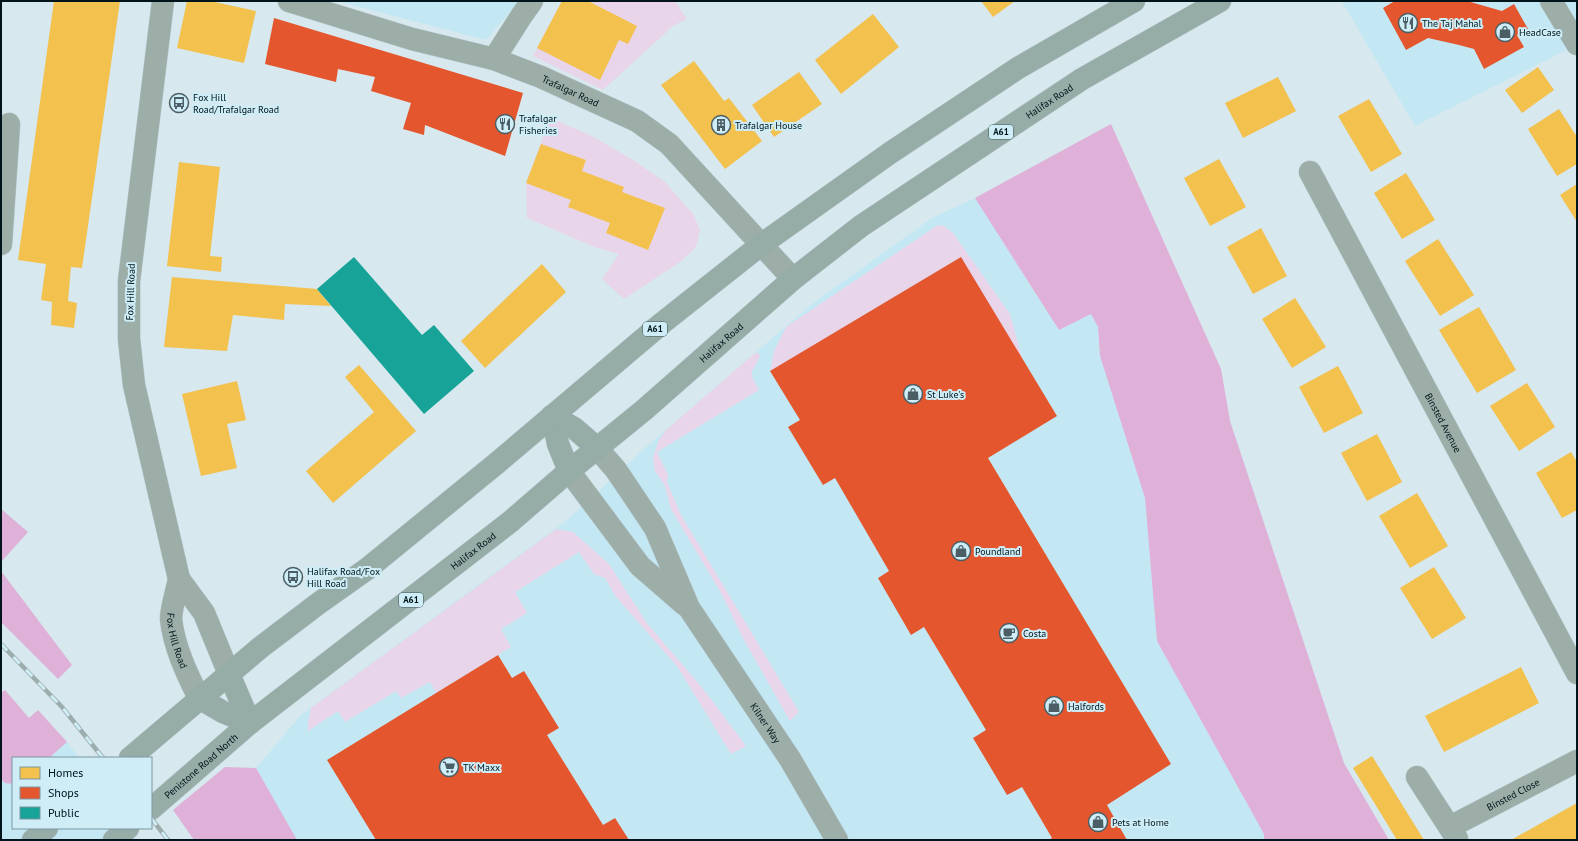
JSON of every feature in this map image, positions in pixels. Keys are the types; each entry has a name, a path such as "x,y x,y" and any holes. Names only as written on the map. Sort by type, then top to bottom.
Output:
{"highway":[{"name":"A61","path":"131,757 199,698 319,603 367,569 661,324 762,244 890,153 1018,68 1134,1"},
{"name":"Halifax Road","path":"250,723 510,522 569,471 650,405 793,279 861,226 1082,79 1220,1"},
{"path":"552,416 574,428 597,448"},
{"path":"552,416 558,444 569,471"},
{"path":"229,674 250,723"},
{"path":"199,698 223,712 250,723"},
{"name":"Penistone Road North","path":"152,808 250,723"},
{"path":"33,840 46,829"},
{"path":"114,840 127,829"}],"street":[{"name":"Fox Hill Road","path":"162,1 129,281 128,339 134,385 179,579 204,613 229,674"},
{"name":"Trafalgar Road","path":"289,1 412,39 494,59 541,76 637,121 669,144 793,279"},
{"path":"494,59 532,1"},
{"path":"1551,1 1577,44"},
{"path":"1,244 9,124"},
{"name":"Binsted Avenue","path":"1310,172 1577,673"},
{"name":"Kilner Way","path":"597,448 616,470 655,528 689,608 790,759 837,840"},
{"name":"Kilner Way","path":"569,471 640,566 689,608"},
{"name":"Fox Hill Road","path":"179,579 171,618 176,642 186,672 199,698"},
{"name":"Binsted Close","path":"1417,777 1454,834 1577,761"}],"shaded area":[{"path":"337,1 519,1 486,40"},
{"path":"562,1 675,1 687,19 673,26 603,90 533,56"},
{"path":"1577,1 1577,45 1415,126 1342,2"},
{"path":"550,118 592,136 633,160 665,182 694,215 700,231 696,247 680,262 624,299 602,279 619,254 594,247 527,218 526,183"},
{"path":"1111,124 1221,369 1230,421 1344,763 1389,840 1264,840 1264,834 1157,641 1145,498 1100,356 1098,327 1091,314 1059,330 975,198"},
{"path":"975,198 1059,330 1091,314 1098,327 1100,356 1145,498 1157,641 1264,834 1264,840 297,840 256,768 301,715 567,520 646,447 812,304 932,218"},
{"path":"938,225 944,226 953,233 1010,314 1023,361 961,257 770,371 774,351 786,327"},
{"path":"755,353 758,353 760,356 752,375 759,390 657,452 668,475 667,482 681,515 799,712 790,721 744,640 721,593 671,509 665,486 655,471 653,457 659,440 665,431"},
{"path":"1,509 28,532 1,562"},
{"path":"556,529 573,532 609,564 646,622 704,690 746,746 731,754 677,666 616,597 605,578 594,574 579,552 515,592 527,613 501,629 511,647 436,693 430,682 401,698 396,691 345,722 338,711 308,731 311,708"},
{"path":"1,571 72,665 58,679 1,622"},
{"path":"5,690 29,718 38,710 67,742 50,757 12,757 12,784 5,783 1,779 1,693"},
{"path":"67,742 78,757 50,757"},
{"path":"225,767 256,768 297,840 194,840 173,810"},
{"path":"1,779 5,783 12,784 12,829 130,829 137,840 1,840"}],"building: Homes":[{"path":"54,1 120,1 82,268 71,267 68,301 77,303 74,328 51,325 52,302 41,300 46,264 18,260"},
{"path":"187,1 210,1 256,11 244,63 177,48"},
{"path":"562,1 588,1 637,26 628,44 619,40 600,80 537,48"},
{"path":"981,1 1015,1 993,17"},
{"path":"873,14 899,47 841,94 815,60"},
{"name":"Trafalgar House","path":"694,61 724,101 729,98 762,141 725,169 661,85"},
{"path":"1538,67 1554,90 1522,113 1505,90"},
{"path":"799,72 822,104 774,137 752,105"},
{"path":"1278,77 1296,111 1243,138 1225,103"},
{"path":"1369,99 1402,154 1371,172 1338,116"},
{"path":"1559,109 1577,137 1577,164 1557,176 1528,129"},
{"path":"541,144 586,160 582,171 624,187 622,192 665,208 648,250 606,233 610,223 568,207 571,200 526,183"},
{"path":"1219,159 1246,207 1210,226 1184,178"},
{"path":"179,162 220,167 210,256 222,257 221,272 167,266"},
{"path":"1406,173 1435,220 1402,239 1374,193"},
{"path":"1577,184 1577,222 1560,195"},
{"path":"1261,228 1287,276 1253,294 1227,247"},
{"path":"1438,239 1474,295 1440,316 1405,261"},
{"path":"542,264 566,292 485,368 461,341"},
{"path":"172,277 317,289 331,306 285,304 284,320 233,315 227,351 164,347"},
{"path":"1295,298 1326,347 1292,368 1262,319"},
{"path":"1479,307 1516,370 1477,393 1439,330"},
{"path":"359,365 416,431 333,503 306,471 374,412 345,377"},
{"path":"1338,366 1363,413 1324,433 1299,387"},
{"path":"237,381 246,420 227,424 237,468 201,476 182,394"},
{"path":"1527,383 1555,427 1519,451 1490,406"},
{"path":"1377,434 1402,482 1367,501 1341,453"},
{"path":"1571,452 1577,462 1577,510 1562,518 1536,473"},
{"path":"1417,493 1448,546 1410,568 1379,516"},
{"path":"1434,567 1466,618 1432,639 1400,588"},
{"path":"1521,667 1539,703 1444,752 1425,716"},
{"path":"1372,756 1424,840 1397,840 1353,768"},
{"path":"1577,803 1577,840 1511,840 1543,822"}],"building: Shops":[{"path":"1395,1 1467,1 1502,11 1514,4 1528,29 1517,35 1524,47 1484,69 1474,49 1459,45 1428,38 1406,50 1383,8"},
{"path":"274,18 523,93 505,156 425,125 424,135 403,129 411,103 371,91 375,77 338,69 336,82 265,64"},
{"path":"961,257 1057,416 988,458 1171,764 1107,805 1127,840 1048,840 1052,838 1022,787 1007,795 973,738 986,730 924,627 911,635 878,578 889,571 835,478 823,485 788,427 800,420 770,371"},
{"path":"498,655 512,678 524,671 559,728 547,735 603,825 615,818 629,840 376,840 327,760"}],"building: Public":[{"path":"354,257 422,335 434,325 474,371 424,414 317,289"}],"railway":[{"path":"1,644 62,707 102,757"},
{"path":"152,819 168,840"}],"place":[{"name":"The Taj Mahal","path":"1408,23"},
{"name":"HeadCase","path":"1505,32"},
{"name":"Fox Hill Road/Trafalgar Road","path":"179,103"},
{"name":"Trafalgar Fisheries","path":"505,124"},
{"name":"Trafalgar House","path":"721,125"},
{"name":"St Luke's","path":"913,394"},
{"name":"Poundland","path":"961,551"},
{"name":"Halifax Road/Fox Hill Road","path":"293,577"},
{"name":"Costa","path":"1009,633"},
{"name":"Halfords","path":"1054,706"},
{"name":"TK Maxx","path":"449,767"},
{"name":"Pets at Home","path":"1098,822"}]}
